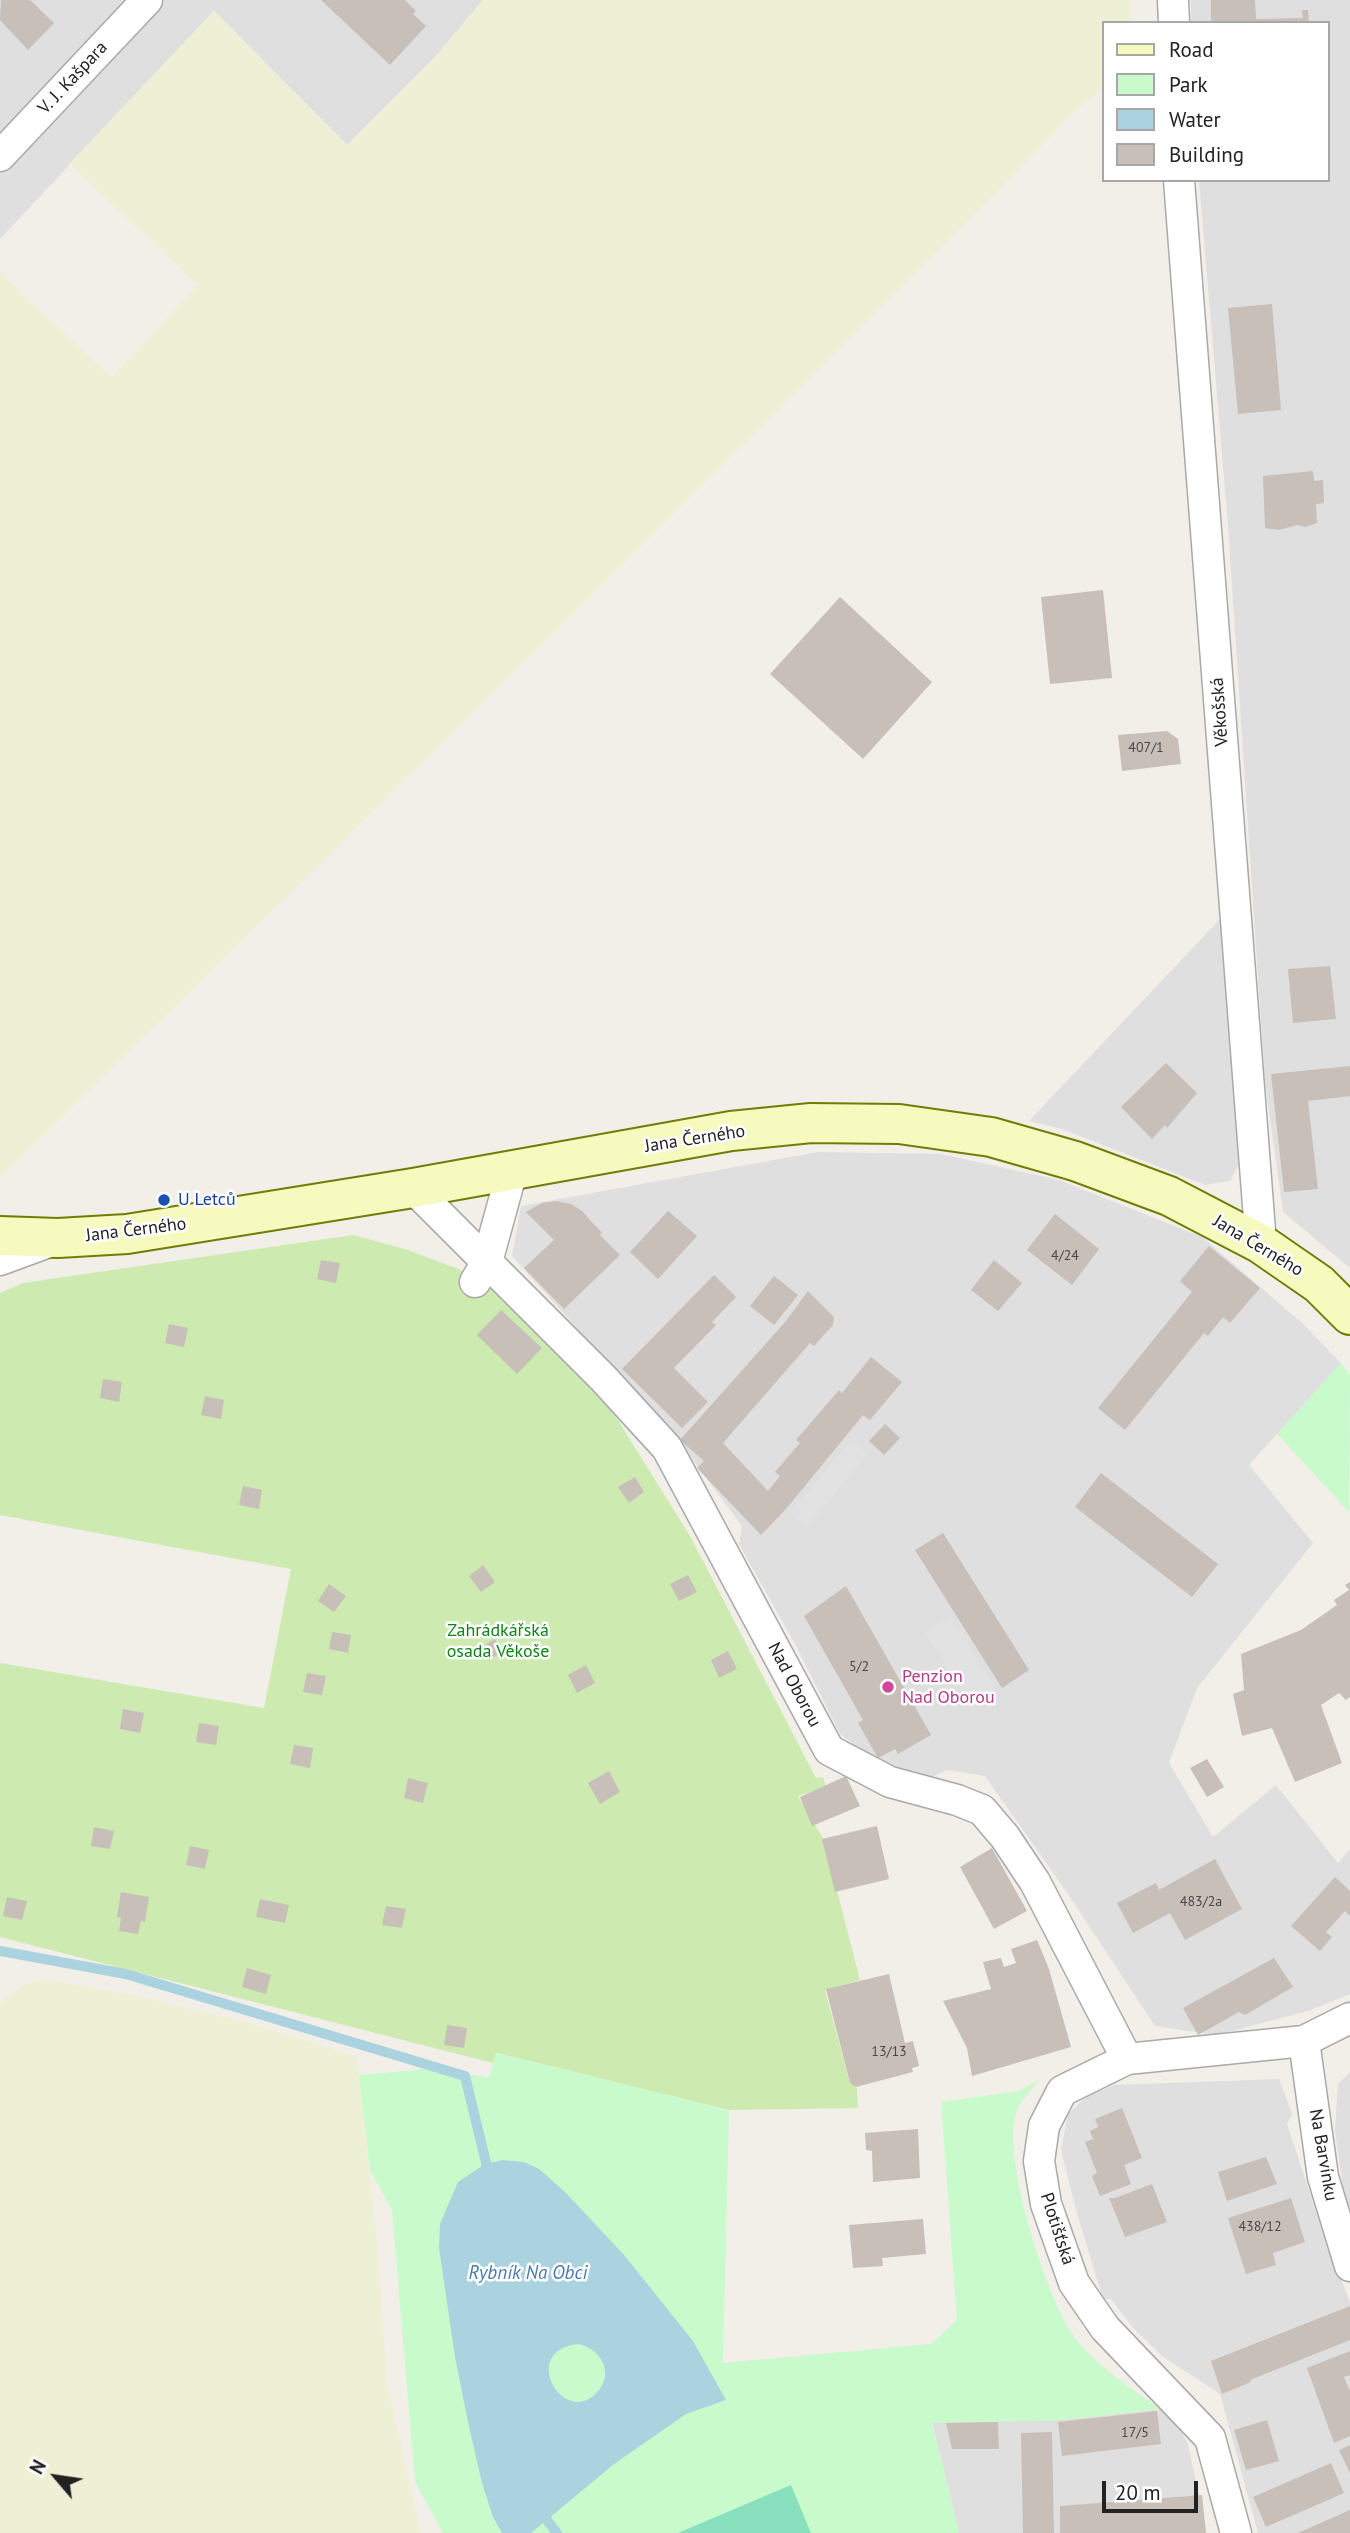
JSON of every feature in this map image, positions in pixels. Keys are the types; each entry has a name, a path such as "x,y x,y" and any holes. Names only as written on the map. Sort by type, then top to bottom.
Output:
{"street":[{"name":"V. J. Kašpara","path":"0,156 147,0"},
{"path":"1173,0 1174,21"},
{"name":"Věkošská","path":"1179,182 1261,1244"},
{"name":"Jana Černého","path":"0,1236 58,1238 127,1234 413,1188 731,1131 811,1123 899,1124 990,1137 1075,1161 1169,1196 1261,1244 1320,1284 1350,1315"},
{"path":"481,1272 512,1171"},
{"name":"Nad Oborou","path":"413,1188 481,1272 603,1378 667,1448 829,1750 890,1782 957,1800 982,1810 1005,1838 1035,1882 1127,2059"},
{"path":"0,1261 58,1238"},
{"name":"Plotišťská","path":"1236,2533 1210,2438 1105,2328 1074,2283 1046,2204 1039,2161 1044,2126 1062,2091 1127,2059 1304,2041 1350,2018"},
{"name":"Na Barvínku","path":"1304,2041 1323,2177 1350,2266"}],"shaded area":[{"path":"0,0 483,0 437,55 347,145 214,11 0,239"},
{"path":"1191,0 1350,0 1350,1268 1283,1212 1265,1082 1228,526 1199,182 1329,182 1329,21 1191,21"},
{"path":"1221,918 1242,1158 1230,1181 1205,1185 1062,1129 1029,1121"},
{"path":"818,1152 941,1154 1059,1180 1202,1237 1302,1323 1341,1363 1249,1465 1313,1543 1197,1688 1169,1763 1213,1837 1276,1785 1338,1863 1350,1849 1350,1994 1308,2011 1217,2035 1155,2026 1068,1894 985,1776 947,1770 932,1777 875,1761 840,1734 795,1644 739,1544 742,1526 677,1439 512,1256 521,1206"},
{"path":"851,1440 868,1454 807,1527 790,1513"},
{"path":"951,1616 997,1690 971,1706 925,1632"},
{"path":"1350,2072 1350,2209 1343,2188 1335,2130 1338,2084"},
{"path":"1279,2079 1292,2114 1287,2124 1323,2233 1350,2302 1350,2533 1258,2533 1220,2394 1162,2356 1134,2329 1111,2299 1103,2299 1061,2150 1068,2114 1086,2097 1114,2085"},
{"path":"1160,2409 1177,2424 1188,2444 1207,2533 959,2533 932,2422 1062,2420"}],"green space":[{"path":"483,0 1131,0 1131,21 1102,21 1102,90 1076,110 1000,189 430,756 0,1178 0,272 111,377 198,285 69,164 214,11 347,145 437,55"},
{"name":"Zahrádkářská osada Věkoše","path":"353,1235 408,1250 469,1273 510,1303 614,1414 690,1536 816,1778 823,1777 826,1787 798,1796 824,1840 860,1980 825,1990 849,2080 857,2088 858,2108 729,2110 497,2053 493,2063 0,1937 0,1663 264,1708 291,1569 0,1515 0,1293 23,1283"},
{"path":"1341,1363 1350,1375 1349,1512 1277,1434"},
{"path":"45,1979 137,1996 246,2022 357,2057 377,2240 387,2382 421,2533 0,2533 0,2003 23,1985"},
{"path":"496,2053 729,2110 723,2363 931,2344 957,2320 941,2102 1018,2091 1039,2080 1017,2110 1013,2131 1020,2189 1049,2286 1071,2332 1089,2354 1160,2409 1062,2420 932,2423 959,2533 443,2533 415,2482 392,2210 370,2170 359,2075 427,2069 489,2077"},
{"path":"791,2485 811,2533 678,2533"}],"water":[{"name":"Rybník Na Obci","path":"503,2160 524,2162 539,2169 565,2192 624,2255 693,2341 726,2400 686,2414 614,2464 531,2533 502,2533 493,2517 482,2483 455,2357 439,2248 440,2224 458,2182 485,2164","holes":["579,2344 599,2356 605,2368 605,2376 599,2390 586,2400 573,2401 562,2395 553,2385 549,2372 551,2360 560,2349"]}],"building":[{"path":"1,0 30,0 54,23 28,50 0,20"},
{"path":"321,0 405,0 416,11 413,14 426,26 390,65"},
{"path":"1211,0 1255,0 1256,19 1303,18 1302,10 1308,10 1309,21 1211,21"},
{"path":"1272,304 1281,410 1238,414 1228,308"},
{"path":"1313,471 1314,481 1323,480 1324,503 1316,504 1317,523 1279,530 1265,528 1263,476"},
{"path":"1103,590 1112,678 1050,684 1041,597"},
{"path":"840,597 932,682 863,759 770,674"},
{"path":"1167,731 1178,739 1181,764 1122,771 1118,735"},
{"path":"1330,966 1336,1019 1293,1023 1288,969"},
{"path":"1166,1063 1197,1093 1167,1128 1165,1125 1152,1139 1121,1107"},
{"path":"1350,1066 1350,1096 1308,1101 1318,1189 1284,1192 1271,1074"},
{"path":"556,1201 571,1204 582,1211 620,1255 564,1309 524,1268 554,1240 526,1212 542,1203"},
{"path":"668,1211 697,1236 658,1279 630,1252"},
{"path":"1055,1214 1099,1249 1072,1285 1027,1250"},
{"path":"1209,1246 1260,1288 1230,1323 1223,1317 1208,1336 1204,1333 1125,1430 1098,1408 1192,1292 1180,1281"},
{"path":"321,1260 340,1263 336,1283 317,1279"},
{"path":"994,1260 1022,1283 998,1311 971,1290"},
{"path":"714,1275 736,1297 712,1322 716,1325 674,1368 708,1402 682,1428 622,1369"},
{"path":"774,1276 798,1295 774,1325 750,1306"},
{"path":"808,1291 834,1317 833,1325 814,1346 810,1343 723,1443 768,1491 780,1476 775,1472 800,1443 796,1440 839,1390 842,1393 871,1357 902,1382 870,1420 863,1415 786,1509 761,1535 697,1468 704,1461 680,1440 786,1321"},
{"path":"501,1310 542,1348 517,1374 477,1335"},
{"path":"169,1324 188,1328 184,1347 165,1343"},
{"path":"103,1379 122,1382 119,1402 100,1398"},
{"path":"205,1396 224,1400 221,1419 201,1415"},
{"path":"885,1424 900,1438 884,1455 869,1441"},
{"path":"1101,1473 1218,1564 1192,1597 1075,1507"},
{"path":"635,1477 644,1492 629,1503 618,1487"},
{"path":"243,1486 262,1490 259,1509 239,1505"},
{"path":"943,1533 1029,1670 1002,1688 915,1550"},
{"path":"483,1565 495,1582 481,1592 469,1576"},
{"path":"688,1575 697,1592 679,1601 670,1584"},
{"path":"1350,1582 1350,1697 1346,1700 1339,1693 1321,1705 1342,1763 1295,1782 1272,1728 1242,1736 1233,1694 1244,1690 1241,1654 1301,1630 1337,1605 1334,1600 1349,1590 1345,1585"},
{"path":"329,1584 346,1596 334,1612 318,1601"},
{"path":"846,1586 931,1735 898,1754 895,1749 878,1758 858,1723 863,1720 804,1616"},
{"path":"332,1632 351,1635 348,1653 329,1649"},
{"path":"495,1639 502,1652 489,1660 482,1647"},
{"path":"728,1651 737,1669 719,1678 711,1660"},
{"path":"586,1665 595,1683 577,1693 568,1675"},
{"path":"307,1673 326,1676 322,1695 303,1692"},
{"path":"123,1709 144,1713 140,1733 120,1729"},
{"path":"199,1723 219,1726 216,1745 196,1742"},
{"path":"294,1745 313,1748 310,1768 290,1764"},
{"path":"1207,1759 1224,1787 1207,1797 1190,1768"},
{"path":"609,1771 620,1792 600,1804 588,1783"},
{"path":"846,1776 860,1806 812,1826 800,1797"},
{"path":"408,1778 428,1783 423,1803 404,1798"},
{"path":"877,1826 889,1879 835,1892 822,1839"},
{"path":"94,1827 114,1831 110,1849 91,1846"},
{"path":"190,1846 209,1850 205,1869 186,1865"},
{"path":"992,1848 1027,1911 994,1929 960,1867"},
{"path":"1215,1859 1242,1909 1185,1940 1170,1913 1133,1933 1117,1903 1156,1883 1159,1890"},
{"path":"1335,1877 1350,1891 1350,1916 1345,1911 1326,1932 1332,1937 1320,1951 1291,1926"},
{"path":"121,1892 149,1897 145,1922 141,1921 138,1934 119,1931 121,1918 117,1917"},
{"path":"7,1897 27,1901 22,1920 3,1916"},
{"path":"260,1899 289,1905 285,1923 256,1917"},
{"path":"386,1906 406,1909 402,1928 382,1925"},
{"path":"1037,1940 1049,1969 1071,2047 972,2076 967,2048 943,2001 991,1989 983,1962 1001,1958 1004,1967 1016,1963 1011,1949"},
{"path":"1274,1958 1293,1987 1245,2015 1239,2012 1198,2035 1183,2008"},
{"path":"247,1968 271,1975 266,1994 242,1987"},
{"path":"889,1974 905,2043 913,2041 919,2066 912,2068 913,2072 856,2087 850,2083 826,1989"},
{"path":"447,2025 467,2028 464,2048 444,2045"},
{"path":"1122,2108 1142,2158 1124,2165 1131,2184 1100,2196 1092,2176 1097,2173 1085,2142 1093,2139 1090,2131 1098,2127 1095,2119"},
{"path":"918,2129 920,2178 873,2182 872,2151 866,2150 865,2133"},
{"path":"1266,2157 1277,2184 1227,2201 1218,2172"},
{"path":"1152,2184 1167,2222 1125,2237 1109,2198"},
{"path":"1291,2198 1305,2242 1273,2253 1276,2265 1246,2274 1228,2218"},
{"path":"923,2219 926,2254 882,2258 883,2266 853,2268 849,2225"},
{"path":"1350,2306 1350,2340 1222,2394 1211,2361"},
{"path":"1350,2351 1350,2375 1344,2377 1350,2391 1350,2436 1334,2443 1307,2368"},
{"path":"1157,2411 1161,2444 1062,2456 1058,2422"},
{"path":"1267,2420 1279,2461 1246,2470 1234,2430"},
{"path":"998,2422 999,2449 952,2449 946,2423"},
{"path":"1052,2432 1054,2533 1023,2533 1021,2433"},
{"path":"1350,2445 1350,2473 1339,2450"},
{"path":"1331,2463 1344,2493 1266,2527 1253,2497"},
{"path":"1202,2495 1206,2533 1060,2533 1060,2506"},
{"path":"1350,2510 1350,2533 1298,2533"}],"waterway":[{"path":"0,1951 126,1974 465,2076 489,2175"},
{"path":"545,2506 546,2519 557,2533"}],"place":[{"name":"U Letců","path":"164,1200"},
{"name":"Penzion Nad Oborou","path":"888,1687"}]}
